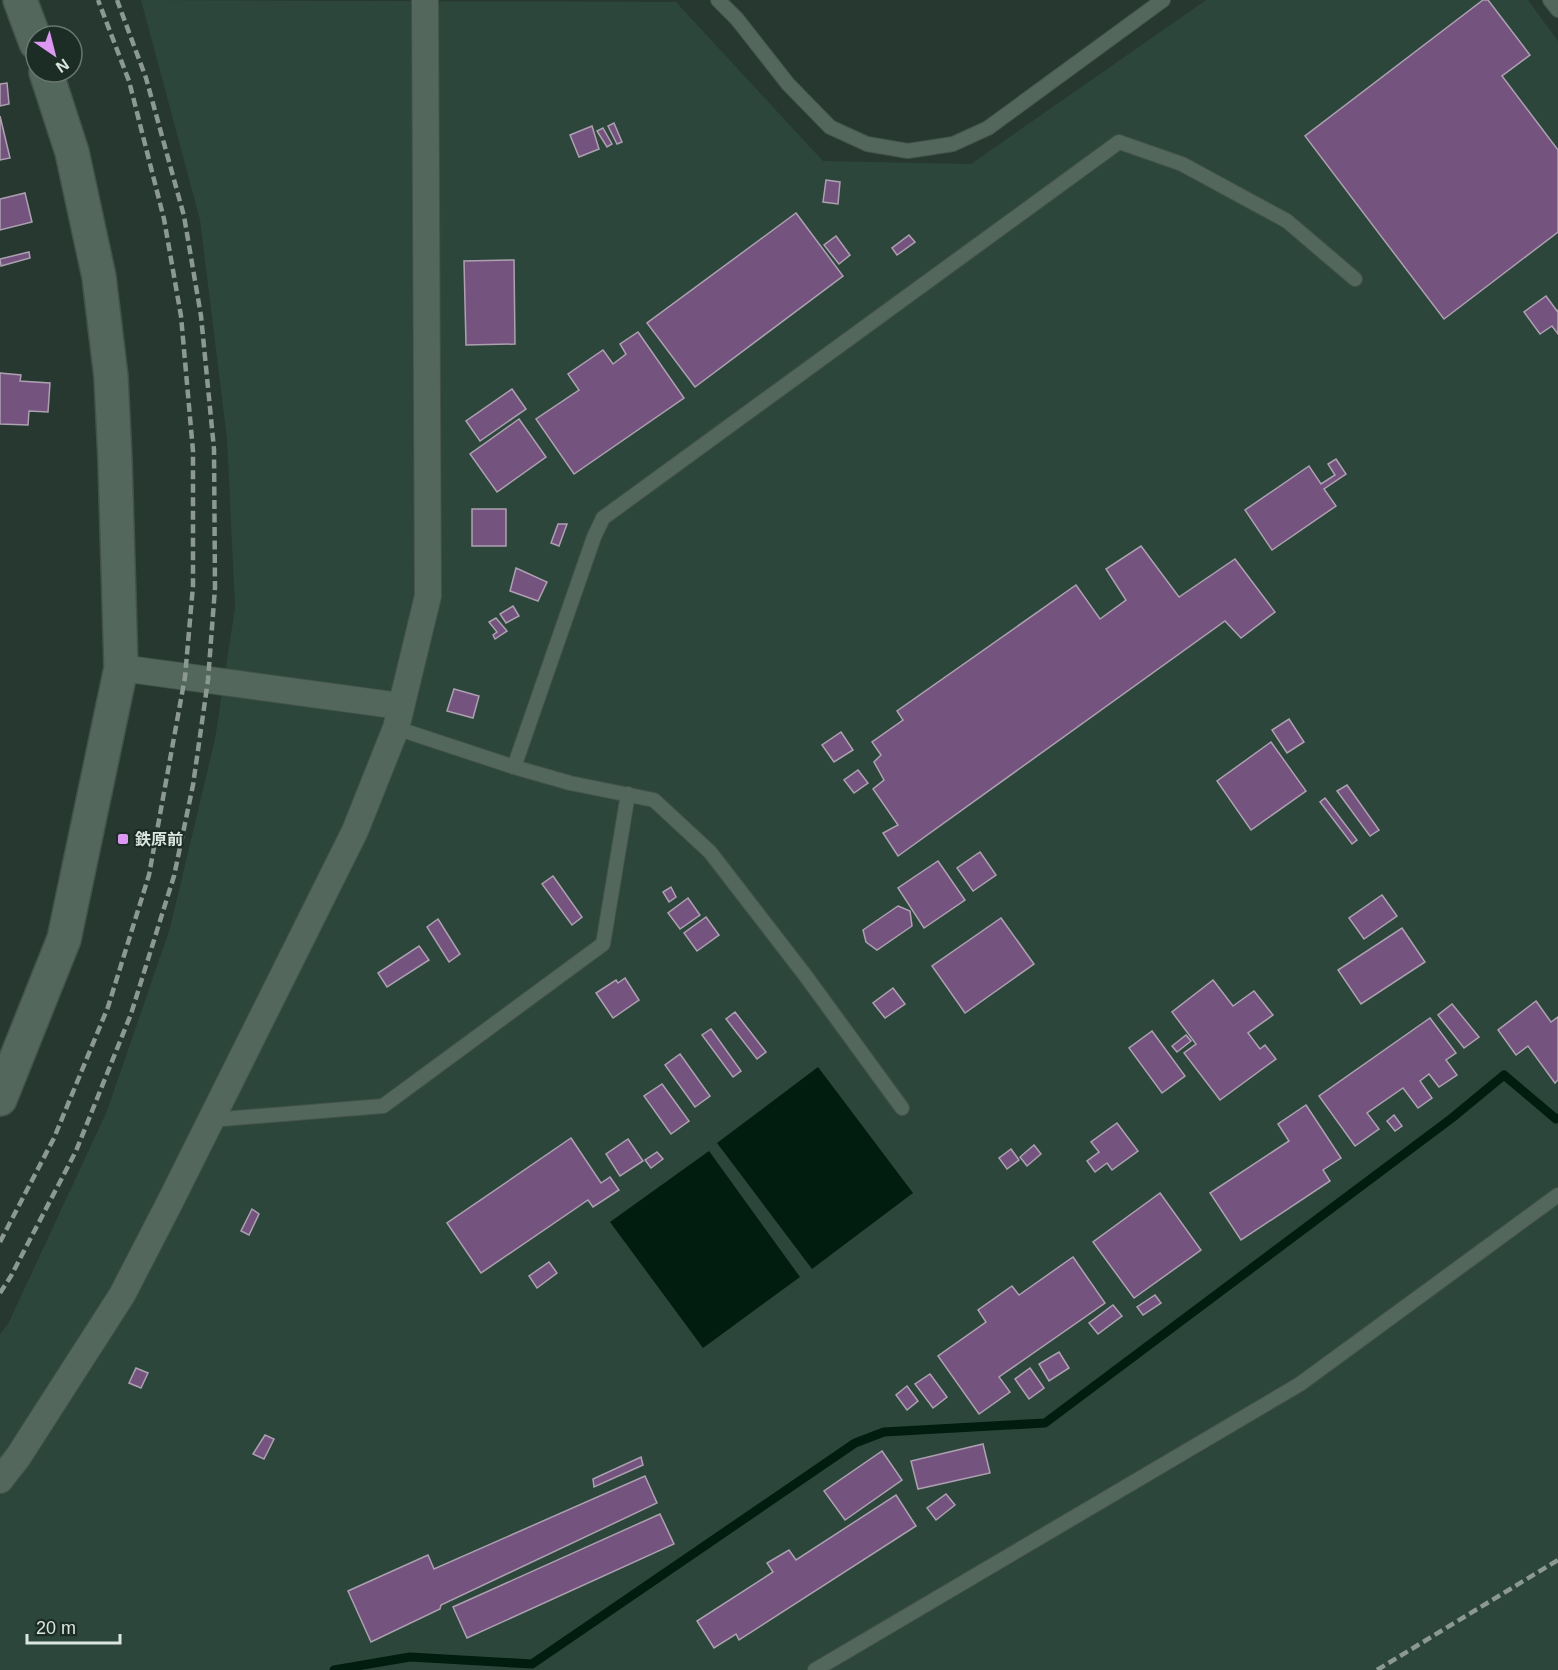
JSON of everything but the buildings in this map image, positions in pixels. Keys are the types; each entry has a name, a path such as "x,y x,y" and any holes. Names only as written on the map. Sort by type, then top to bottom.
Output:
{"street":[{"path":"20,0 29,24"},
{"path":"0,1480 18,1457 122,1294 355,831 398,717 428,596 425,0"},
{"path":"0,1099 64,939 121,668 111,389 99,277 72,152 50,84"},
{"path":"121,668 398,717"}],"lane":[{"path":"718,0 737,19 788,84 830,127 867,144 908,151 953,144 988,128 1163,0"},
{"path":"1550,0 1558,10"},
{"path":"514,767 594,537 603,518 1119,142 1182,164 1287,222 1354,279"},
{"path":"398,717 514,767 570,783 654,800 710,852 902,1108"},
{"path":"211,1119 382,1106 603,944 628,794"},
{"path":"815,1670 1115,1491 1300,1384 1558,1195"}],"shaded area":[{"path":"141,0 676,2 823,161 971,164 1206,0 1528,0 1558,41 1558,1670 0,1670 0,1334 8,1324 107,1111 170,928 215,739 235,608 227,439 200,220"},
{"path":"818,1067 913,1193 812,1269 717,1143"},
{"path":"709,1151 800,1277 703,1348 610,1222"}],"waterway":[{"path":"334,1670 410,1657 532,1664 855,1443 884,1432 1045,1423 1452,1118 1504,1075 1556,1119 1558,1118"}],"railway":[{"path":"0,1242 54,1138 108,1007 149,875 185,677 193,586 193,451 181,316 164,219 129,81 98,0"},
{"path":"0,1293 76,1151 131,1014 174,876 193,785 208,680 215,588 214,449 201,316 184,216 146,78 117,0"},
{"path":"1377,1670 1558,1560"}],"place":[{"name":"鉄原前","path":"123,839"}]}
